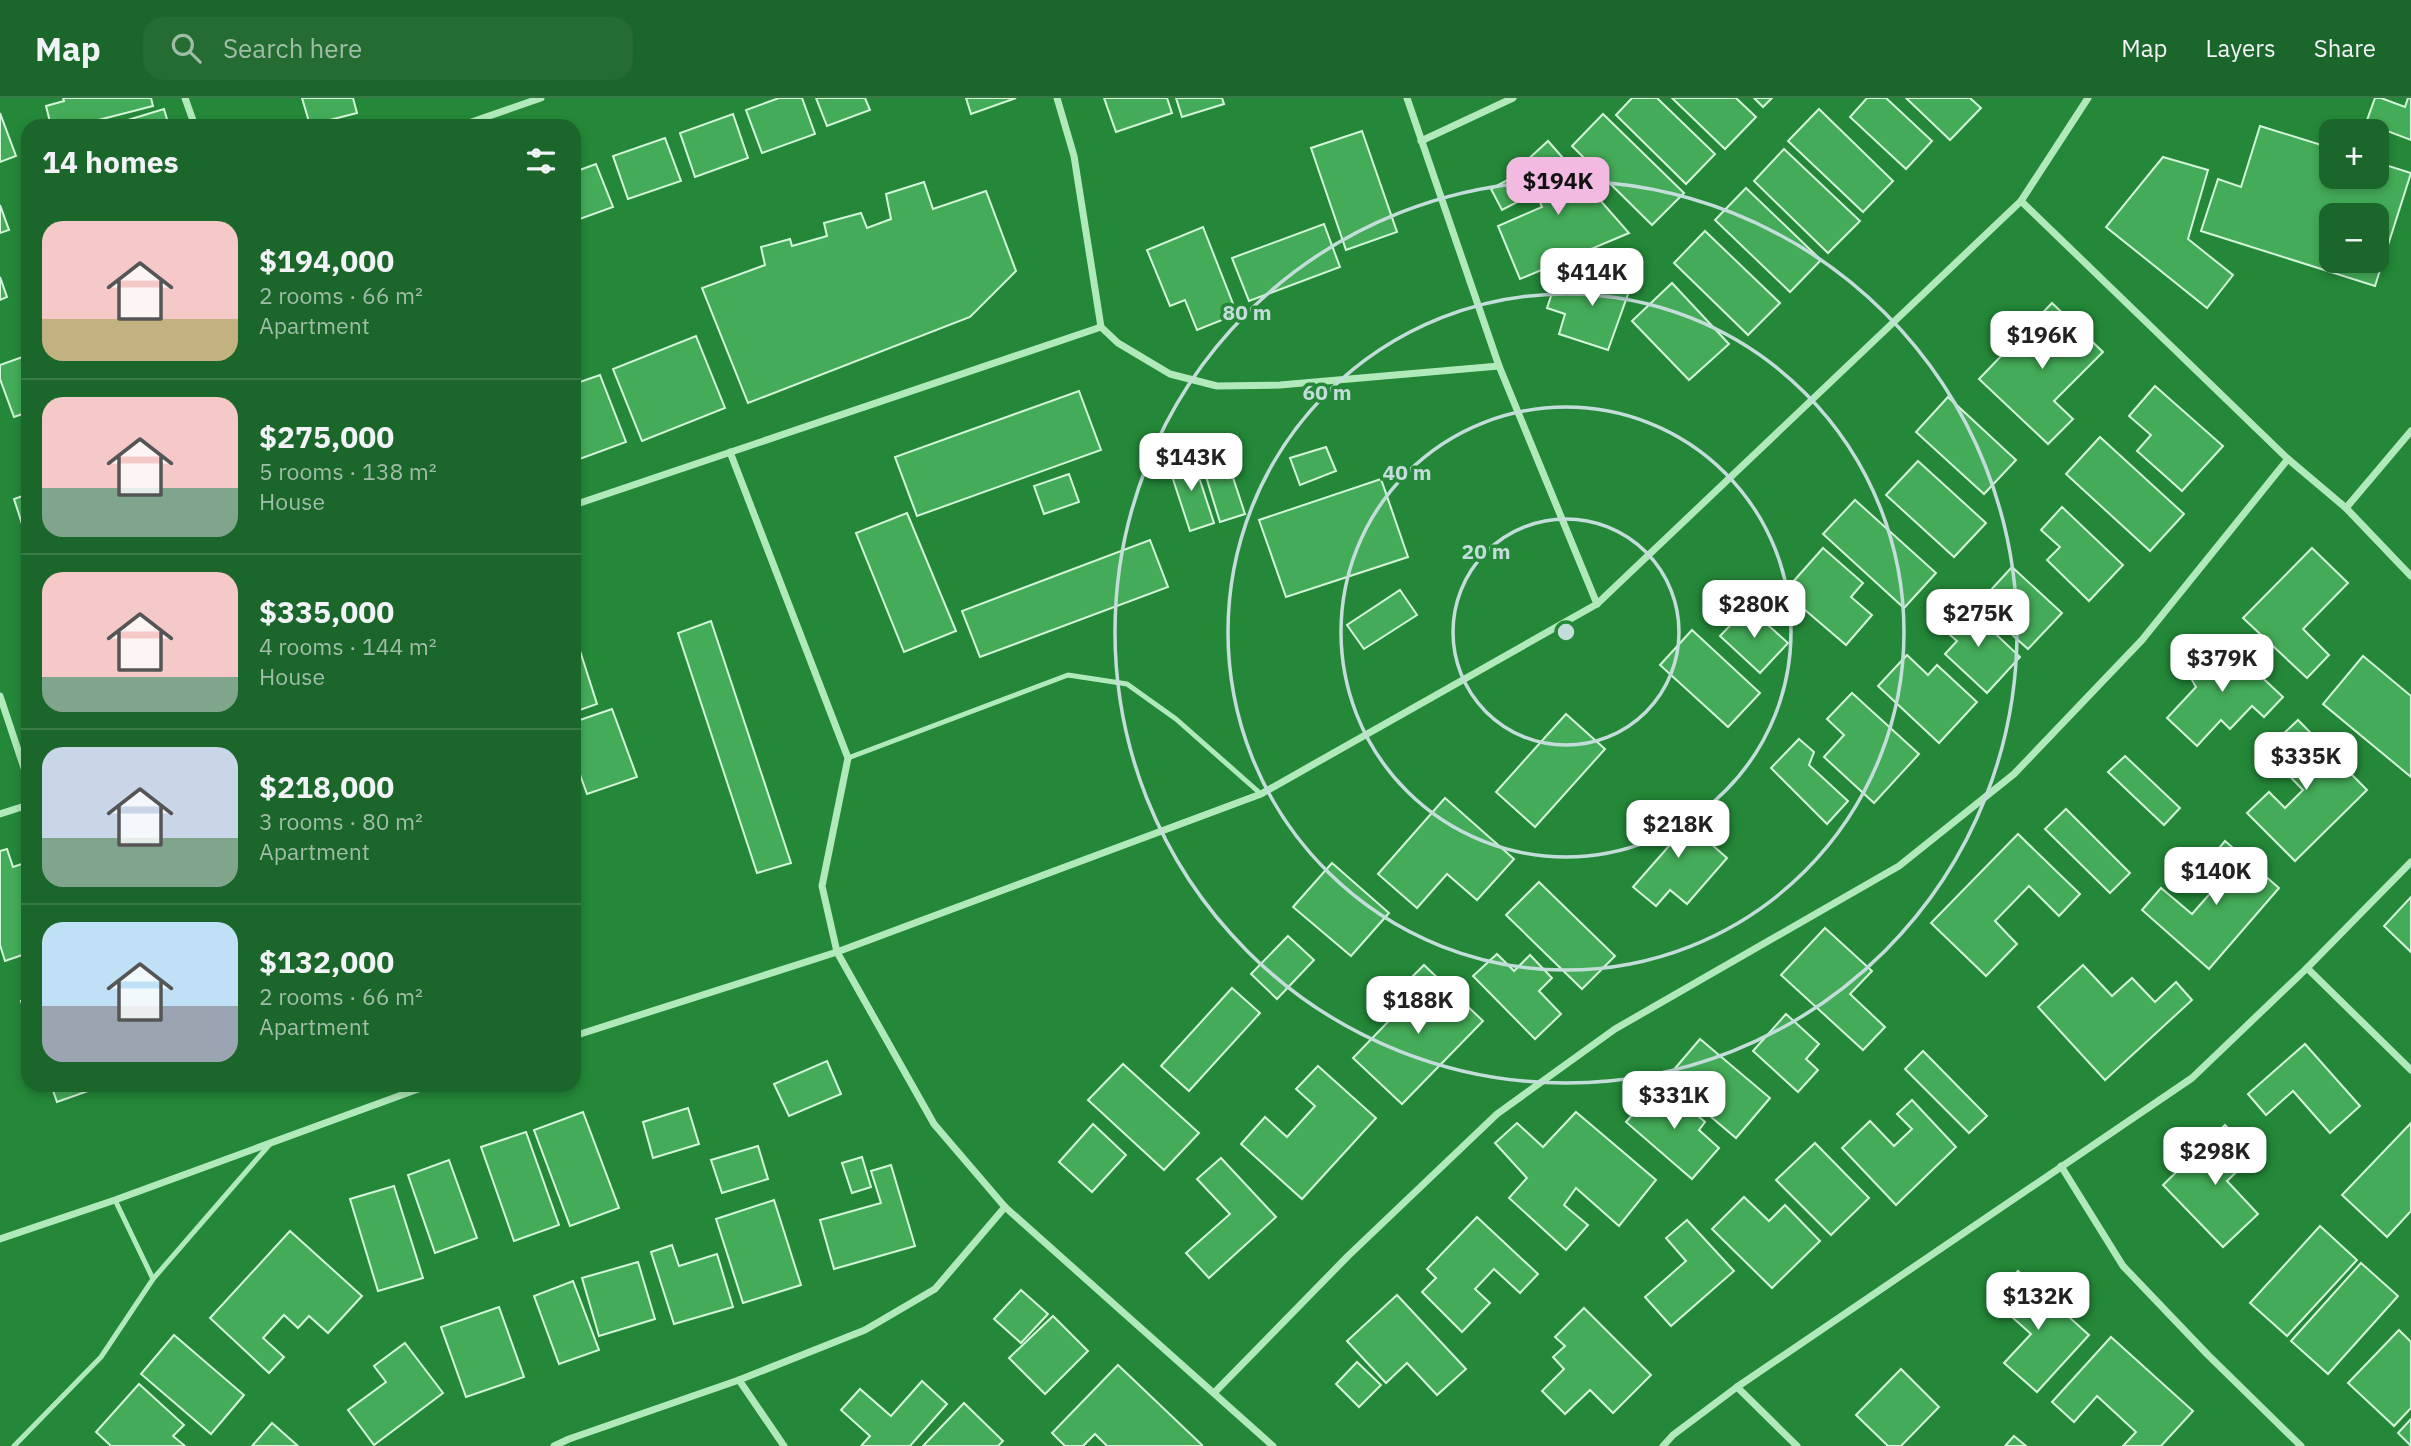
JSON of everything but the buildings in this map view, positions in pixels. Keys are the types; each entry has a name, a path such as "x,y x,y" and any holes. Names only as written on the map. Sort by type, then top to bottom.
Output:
{"street":[{"path":"185,98 192,119"},
{"path":"478,119 527,100 541,98"},
{"path":"1057,98 1074,156 1101,327 1118,343 1170,374 1217,386 1280,385 1499,366"},
{"path":"1407,98 1499,366 1598,604"},
{"path":"1421,141 1513,98"},
{"path":"581,1034 837,953 1261,794 1598,604 2021,201 2088,98"},
{"path":"2021,201 2288,459 2346,508 2411,576"},
{"path":"581,503 1101,327"},
{"path":"2346,508 2411,431"},
{"path":"730,452 848,758 822,886 837,953 934,1124 1005,1207 1273,1446"},
{"path":"1215,1392 1348,1256 1497,1114 1615,1029 1899,866 2014,774 2142,640 2288,459"},
{"path":"0,696 21,759"},
{"path":"0,814 21,807"},
{"path":"1663,1446 1738,1387 2192,1078 2411,862"},
{"path":"2306,968 2411,1070"},
{"path":"0,1239 410,1092"},
{"path":"2061,1166 2123,1266 2208,1355 2301,1446"},
{"path":"554,1446 569,1438 739,1380 865,1330 935,1289 1005,1207"},
{"path":"739,1380 784,1446"},
{"path":"1738,1387 1797,1446"}],"lane":[{"path":"848,758 1068,675 1127,684 1176,719 1261,794"},
{"path":"13,1446 100,1357 153,1279 272,1143"},
{"path":"115,1200 153,1279"}]}
